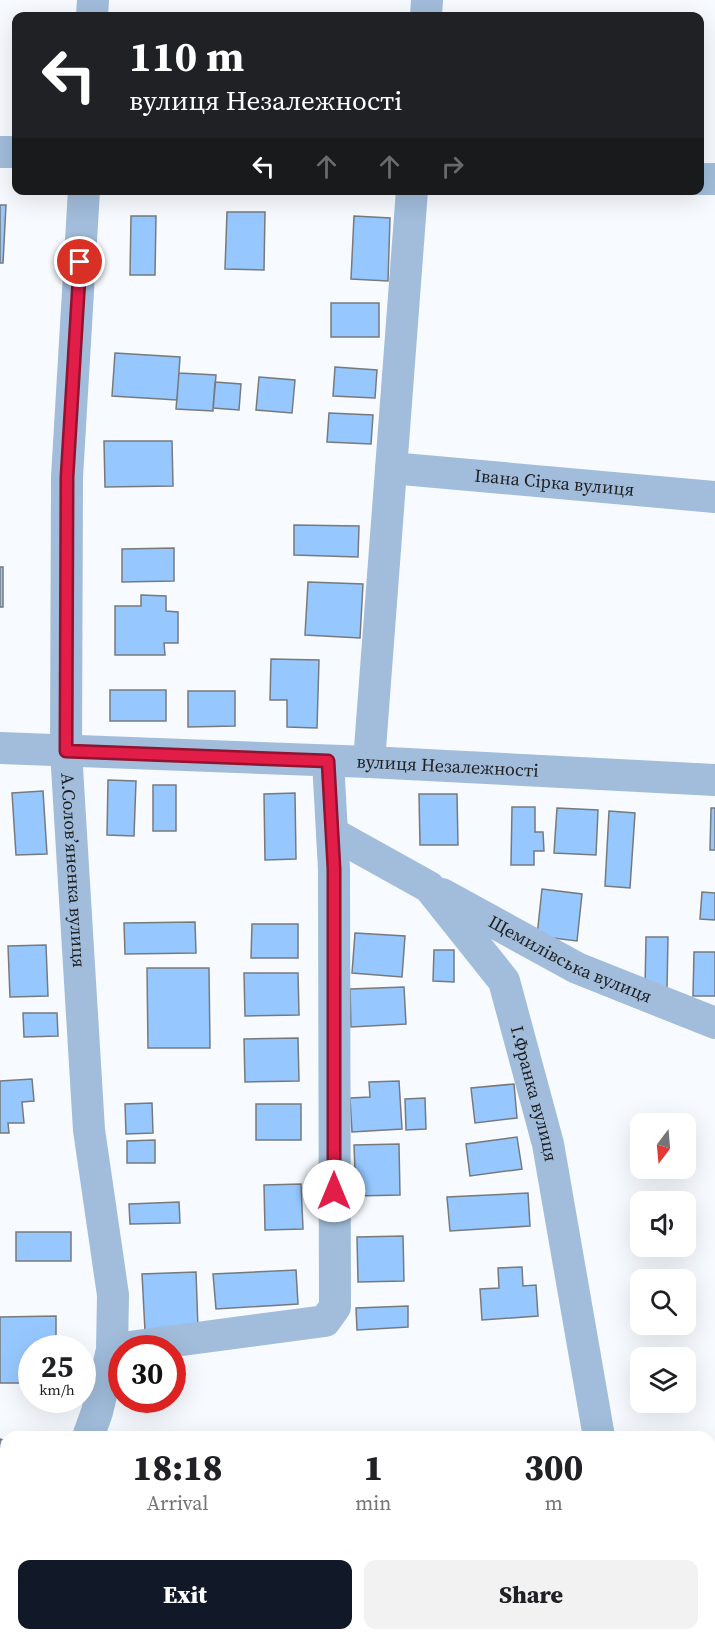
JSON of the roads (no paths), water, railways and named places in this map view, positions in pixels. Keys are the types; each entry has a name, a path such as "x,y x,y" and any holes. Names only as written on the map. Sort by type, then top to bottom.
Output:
{"street":[{"name":"А.Солов’яненка вулиця","path":"84,195 67,477 66,751 89,1130 117,1335"},
{"path":"369,762 412,195"},
{"name":"Івана Сірка вулиця","path":"391,468 715,497"},
{"name":"вулиця Незалежності","path":"0,748 369,762 715,780"},
{"path":"186,1340 325,1321 335,1307 332,833 328,761"},
{"name":"І.Франка вулиця","path":"332,833 429,886 504,981 548,1144 598,1431"},
{"name":"Щемилівська вулиця","path":"429,886 577,968 715,1023"},
{"name":"А.Солов’яненка вулиця","path":"89,1431 108,1379"}]}
